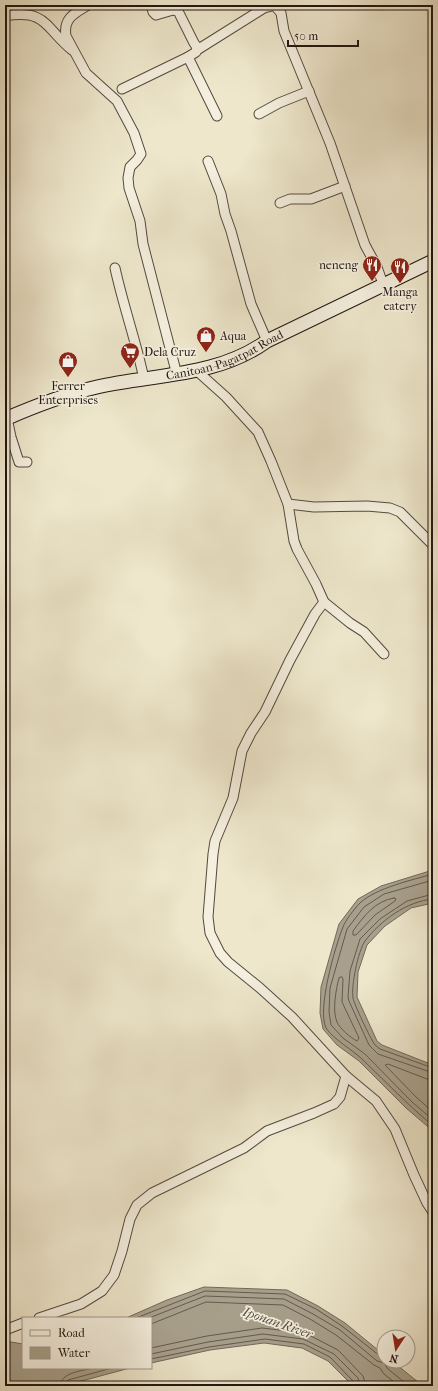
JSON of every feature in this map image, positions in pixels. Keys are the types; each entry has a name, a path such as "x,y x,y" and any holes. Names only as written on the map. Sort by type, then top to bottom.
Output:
{"street":[{"path":"88,5 71,16 67,22 65,30 66,36 86,73 117,101 134,133 141,154 130,167 128,178 129,188 140,221 145,250 177,375"},
{"path":"151,5 153,12 156,15 173,10 178,12 197,47 197,50"},
{"path":"122,89 194,54 197,50 264,8 276,6 281,13 284,31 309,91 345,186 365,245 377,267 383,284"},
{"path":"5,16 27,15 36,17 43,21 62,42 75,52"},
{"path":"188,57 217,116"},
{"path":"259,114 279,103 309,91"},
{"path":"208,161 221,194 225,214 251,304 266,341"},
{"path":"280,203 290,199 310,199 345,186"},
{"name":"Canitoan-Pagatpat Road","path":"6,419 67,395 98,387 144,378 177,375 229,362 255,349 266,341 433,261"},
{"path":"115,268 120,292 144,378"},
{"path":"197,370 235,406 258,432 288,504 294,541 324,602 350,624 364,632 384,654"},
{"path":"6,419 19,462 27,462"},
{"path":"288,504 390,508 400,512 433,545"},
{"path":"324,602 315,614 242,751 233,798 215,841 210,882 208,917 210,933 214,943 224,958 292,1017 346,1076 376,1101 395,1129 427,1204 433,1212"},
{"path":"42,1317 81,1304 102,1291 114,1275 130,1219 137,1205 152,1193 244,1148 267,1131 334,1104 340,1097 346,1076"},
{"path":"5,1330 22,1323"}],"water":[{"path":"433,870 433,903 411,908 385,926 367,945 358,972 357,997 377,1041 382,1045 433,1065 433,1131 406,1108 359,1061 337,1045 323,1029 320,1013 321,987 339,924 358,899 381,886"},
{"name":"Iponan River","path":"204,1287 287,1290 318,1306 345,1323 376,1348 376,1369 402,1369 423,1386 353,1386 328,1361 302,1348 264,1343 210,1350 152,1363 152,1317 128,1317 167,1300"},
{"path":"5,1341 22,1344 22,1369 126,1369 63,1386 5,1386"}],"place":[{"name":"neneng","path":"372,282"},
{"name":"Manga eatery","path":"400,284"},
{"name":"Aqua","path":"206,353"},
{"name":"Dela Cruz","path":"130,369"},
{"name":"Ferrer Enterprises","path":"68,378"}]}
